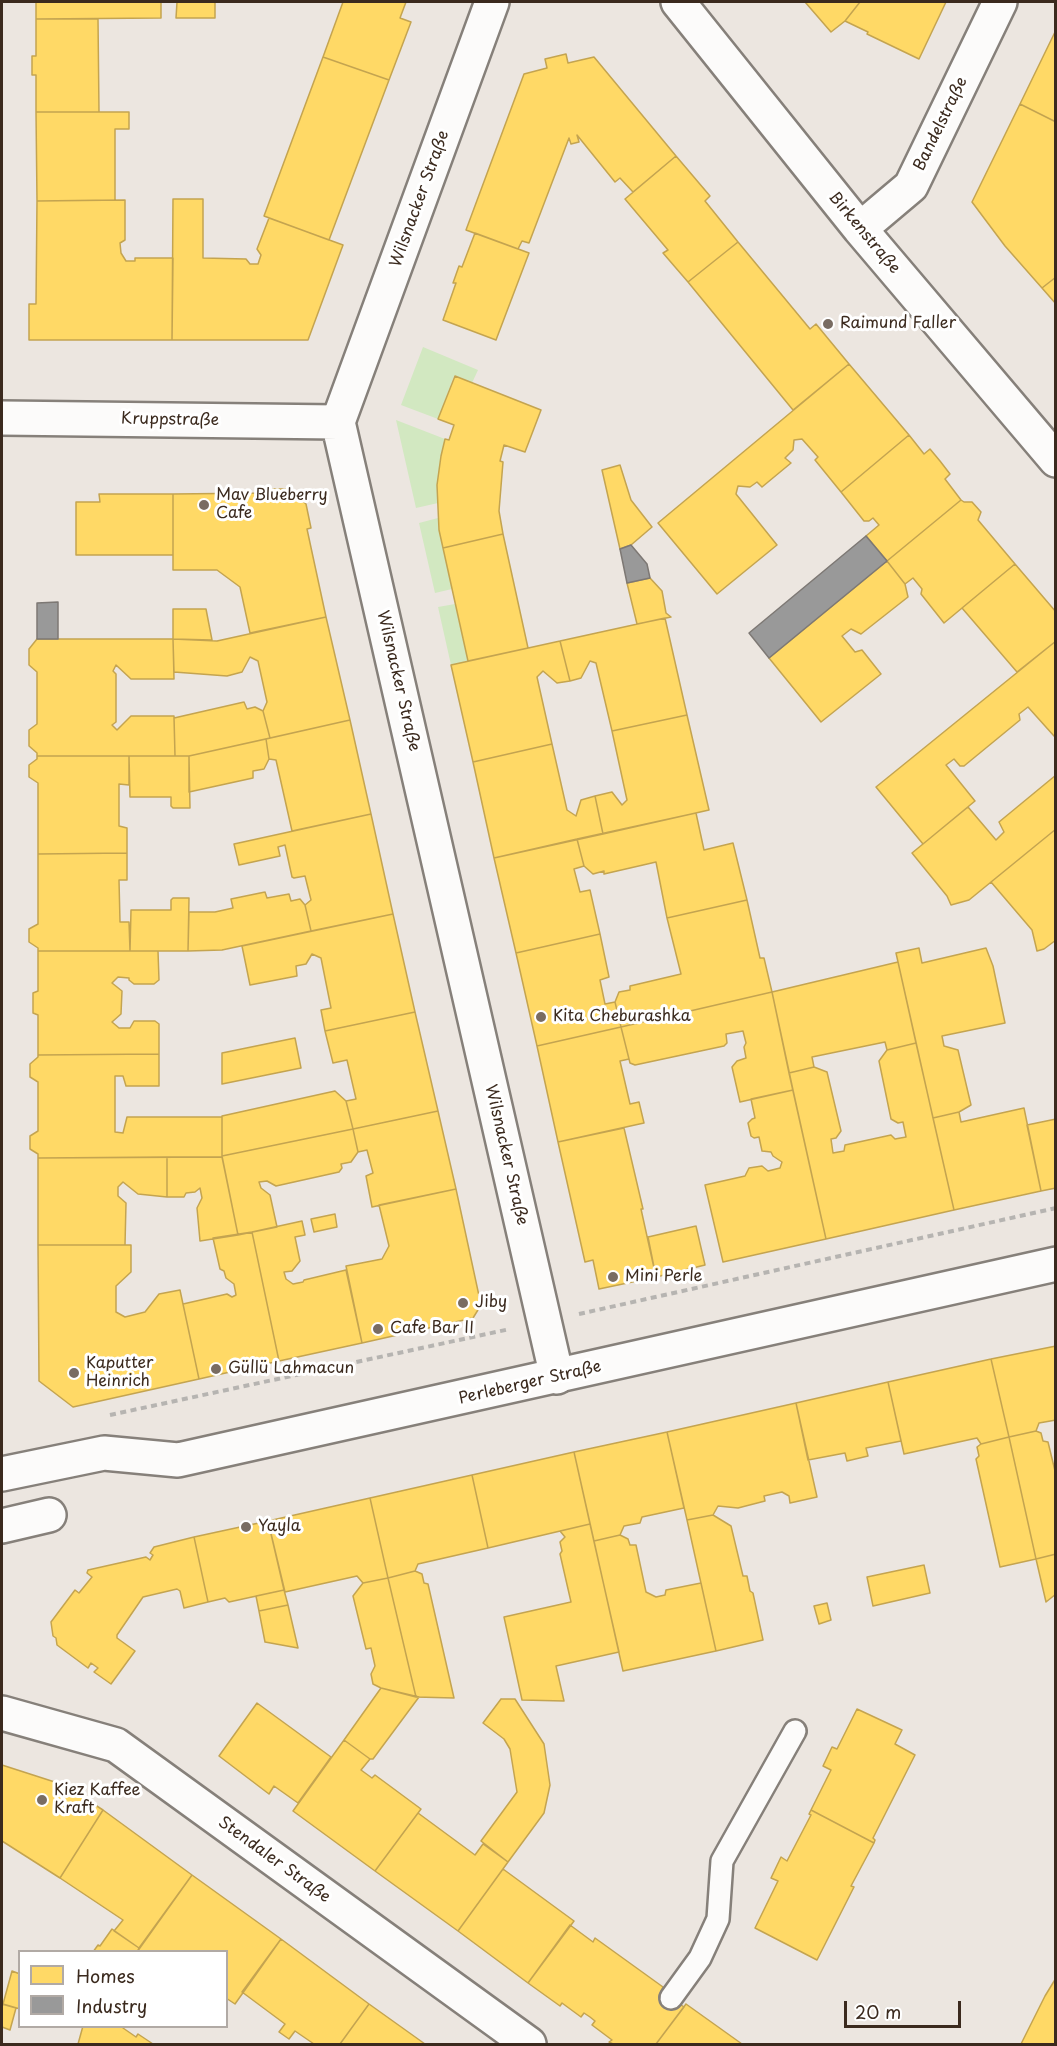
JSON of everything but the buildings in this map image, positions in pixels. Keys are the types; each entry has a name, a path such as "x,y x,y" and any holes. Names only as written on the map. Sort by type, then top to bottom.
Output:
{"street":[{"name":"Wilsnacker Straße","path":"492,2 338,422 557,1377"},
{"name":"Birkenstraße","path":"678,2 860,229 1056,460"},
{"name":"Bandelstraße","path":"860,229 911,186 1000,2"},
{"name":"Kruppstraße","path":"2,418 338,422"},
{"name":"Perleberger Straße","path":"2,1474 104,1453 178,1460 1056,1264"},
{"path":"2,1526 49,1515"},
{"name":"Stendaler Straße","path":"2,1713 116,1745 529,2044"}],"lane":[{"path":"671,1998 700,1958 718,1919 722,1861 795,1731"}],"green space":[{"path":"423,347 478,370 472,383 454,376 438,419 401,405"},
{"path":"396,420 445,439 437,485 438,503 416,508"},
{"path":"438,518 452,589 435,593 419,523"},
{"path":"455,604 468,661 451,665 438,607"}],"place":[{"name":"Raimund Faller","path":"828,324"},
{"name":"Mav Blueberry Cafe","path":"204,505"},
{"name":"Kita Cheburashka","path":"541,1017"},
{"name":"Mini Perle","path":"613,1277"},
{"name":"Jiby","path":"463,1303"},
{"name":"Cafe Bar II","path":"378,1329"},
{"name":"Güllü Lahmacun","path":"216,1369"},
{"name":"Kaputter Heinrich","path":"74,1373"},
{"name":"Yayla","path":"246,1527"},
{"name":"Kiez Kaffee Kraft","path":"42,1800"}]}
